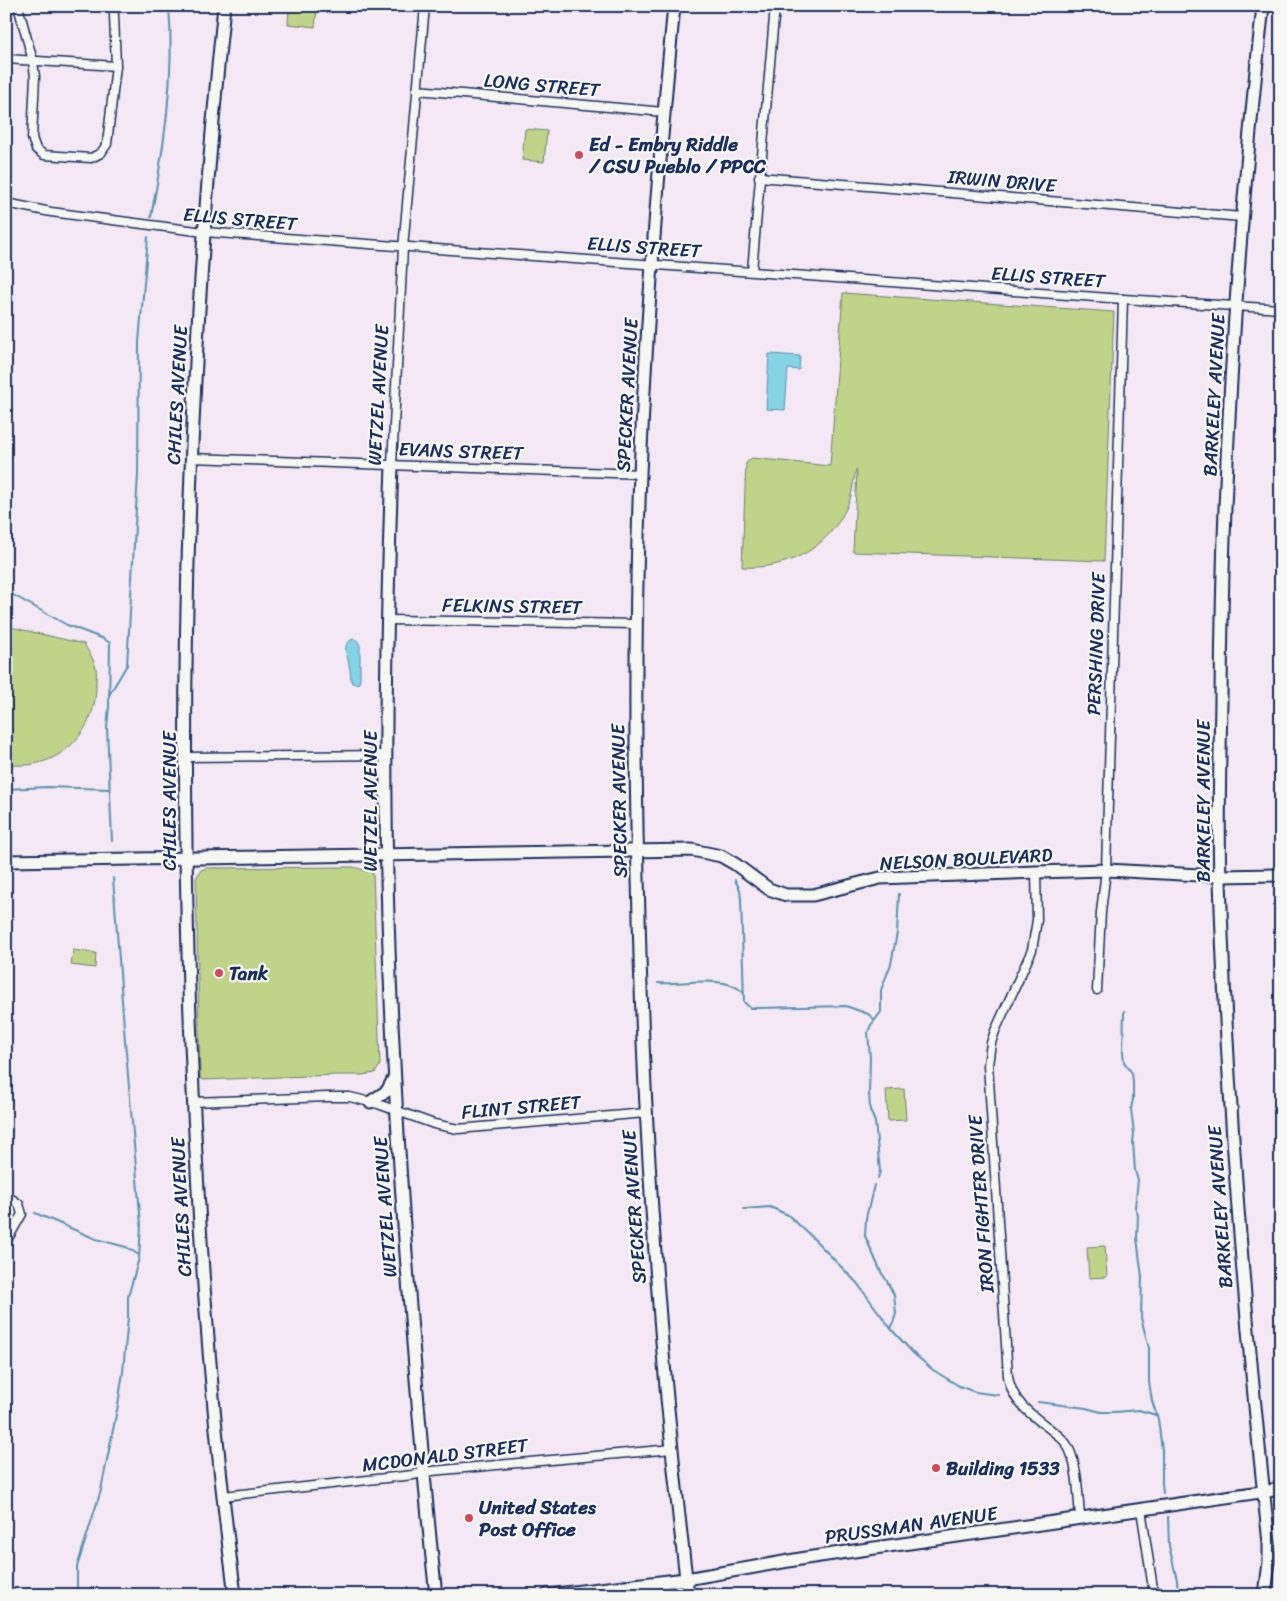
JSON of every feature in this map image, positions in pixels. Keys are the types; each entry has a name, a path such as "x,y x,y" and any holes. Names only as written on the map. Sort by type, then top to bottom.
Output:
{"street":[{"path":"18,6 33,61 35,77 32,138 36,149 44,155 92,158 101,153 107,144 108,137 116,66 112,6"},
{"name":"CHILES AVENUE","path":"224,6 198,308 191,458 186,859 193,1102 204,1303 235,1595"},
{"name":"WETZEL AVENUE","path":"424,6 403,248 392,465 386,755 387,856 394,1078 423,1473 436,1595"},
{"name":"SPECKER AVENUE","path":"674,6 664,112 645,373 636,624 636,852 642,1037 656,1275 688,1595"},
{"path":"752,271 775,6"},
{"name":"BARKELEY AVENUE","path":"1263,6 1242,217 1236,306 1221,603 1219,876 1231,1128 1250,1364 1269,1543 1269,1562 1264,1595"},
{"path":"6,59 116,66"},
{"name":"LONG STREET","path":"417,90 664,112"},
{"name":"IRWIN DRIVE","path":"759,176 1242,217"},
{"name":"ELLIS STREET","path":"6,203 51,212 204,232 403,248 1281,309"},
{"name":"PERSHING DRIVE","path":"1097,990 1101,912 1106,870 1123,299"},
{"name":"EVANS STREET","path":"191,458 641,474"},
{"name":"FELKINS STREET","path":"388,620 636,624"},
{"path":"186,757 386,755"},
{"name":"NELSON BOULEVARD","path":"387,856 692,850 722,856 769,889 796,895 813,895 880,878 1106,870 1219,876 1281,875"},
{"path":"6,861 387,856"},
{"name":"IRON FIGHTER DRIVE","path":"1036,872 1037,920 1032,950 995,1031 988,1065 1008,1369 1012,1390 1017,1401 1062,1439 1068,1447 1074,1465 1080,1517"},
{"path":"370,1102 387,1091 394,1078"},
{"name":"FLINT STREET","path":"193,1102 332,1096 350,1097 396,1110 434,1124 458,1129 646,1113"},
{"path":"6,1196 19,1204 22,1214 6,1242"},
{"name":"MCDONALD STREET","path":"223,1496 444,1469 672,1449"},
{"name":"PRUSSMAN AVENUE","path":"547,1595 686,1579 806,1558 1281,1489"},
{"path":"1141,1508 1154,1595"}],"green space":[{"path":"289,8 317,10 315,27 288,24"},
{"path":"525,129 547,131 544,162 522,160"},
{"path":"843,293 1114,312 1104,561 853,552 856,469 851,496 844,513 822,541 794,559 760,567 742,567 746,463 752,458 830,466"},
{"path":"6,626 84,644 96,668 95,701 90,718 82,733 57,756 41,762 24,765 6,764"},
{"path":"354,867 373,873 380,1065 375,1073 203,1080 200,1078 196,878 201,870 206,868"},
{"path":"73,950 96,953 95,968 71,965"},
{"path":"904,1089 906,1120 888,1121 886,1090"},
{"path":"1105,1246 1107,1277 1089,1278 1087,1247"}],"water":[{"path":"769,354 800,356 799,370 788,369 785,410 766,409"},
{"path":"353,639 357,640 360,645 360,678 359,683 356,684 352,683 346,650 347,644"}],"waterway":[{"path":"151,217 167,112 171,59 169,6"},
{"path":"109,695 127,665 138,474 139,342 148,237"},
{"path":"6,591 67,625 110,643 107,727 112,841"},
{"path":"6,789 47,787 109,789"},
{"path":"77,1595 77,1567 101,1490 118,1405 123,1372 128,1297 139,1258 141,1225 113,878"},
{"path":"735,880 740,890 741,899 744,1002 750,1008 846,1006 868,1014 874,1019"},
{"path":"878,1178 880,1171 875,1122 870,1110 868,1032 881,1012 881,990 891,964 897,933 899,894"},
{"path":"658,983 726,983 743,992"},
{"path":"1124,1011 1124,1062 1132,1073 1133,1082 1131,1109 1135,1171 1138,1180 1135,1207 1138,1215 1137,1238 1142,1277 1141,1318 1149,1348 1149,1382 1152,1401 1158,1419 1162,1450 1163,1493"},
{"path":"874,1185 866,1218 865,1236 881,1272 894,1295 896,1314 891,1329"},
{"path":"744,1209 770,1207 788,1215 857,1283 892,1330 913,1353 933,1370 959,1386 975,1392 998,1395"},
{"path":"35,1213 96,1239 126,1247 139,1255"},
{"path":"1038,1402 1086,1408 1101,1412 1139,1410 1156,1415"},
{"path":"1168,1517 1169,1546 1177,1580 1178,1595"}],"place":[{"name":"Ed - Embry Riddle / CSU Pueblo / PPCC","path":"579,155"},
{"name":"Tank","path":"219,973"},
{"name":"Building 1533","path":"936,1468"},
{"name":"United States Post Office","path":"469,1518"}]}
